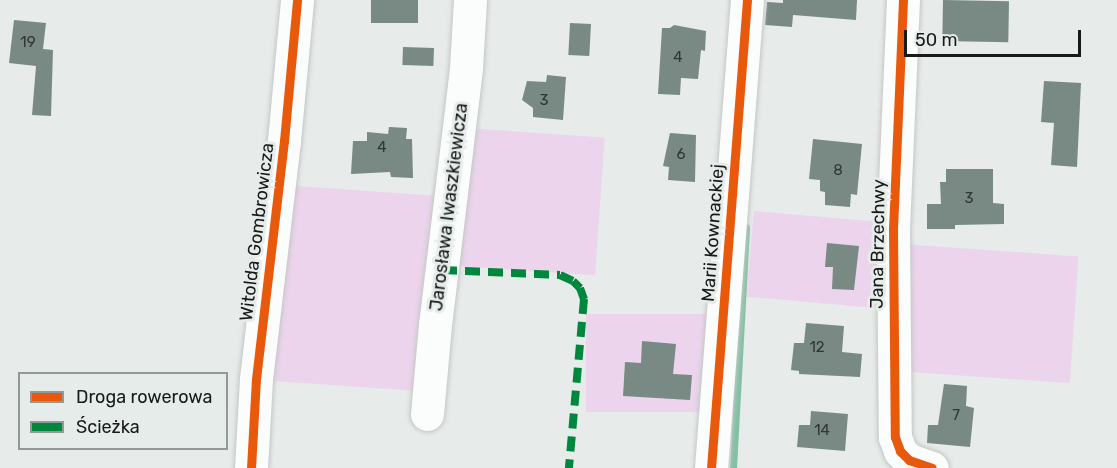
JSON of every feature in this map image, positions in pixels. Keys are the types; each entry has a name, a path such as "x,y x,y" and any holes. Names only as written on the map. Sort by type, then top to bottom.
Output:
{"street":[{"name":"Witolda Gombrowicza","path":"251,468 256,379 284,141 297,0"},
{"name":"Jarosława Iwaszkiewicza","path":"428,414 435,325 466,68 470,0"},
{"name":"Marii Kownackiej","path":"711,468 747,0"},
{"name":"Jana Brzechwy","path":"903,0 893,228 895,437 900,451 909,460 932,468"}],"shaded area":[{"path":"466,128 605,138 595,275 456,266"},
{"path":"281,185 439,196 425,392 267,381"},
{"path":"754,211 887,223 880,308 747,297"},
{"path":"901,244 1079,256 1070,383 892,371"},
{"path":"586,314 736,314 736,412 586,412"}],"building":[{"path":"371,0 418,0 418,23 371,23"},
{"path":"783,0 857,0 856,20 793,15 792,27 765,25 767,2 783,3"},
{"path":"943,0 1009,1 1008,42 942,41"},
{"path":"14,20 46,23 43,49 53,50 51,116 32,115 36,66 9,63"},
{"path":"570,23 591,24 589,56 568,55"},
{"path":"674,25 706,31 705,51 701,50 698,79 681,78 680,95 658,94 662,28 670,28"},
{"path":"403,47 434,48 433,66 402,65"},
{"path":"547,75 566,77 563,120 533,117 533,108 522,100 527,81 546,82"},
{"path":"1044,81 1081,83 1077,167 1051,165 1054,123 1041,122"},
{"path":"389,127 407,128 406,139 412,139 413,178 391,177 390,172 351,174 353,141 367,141 367,132 388,134"},
{"path":"670,133 696,135 695,182 668,180 669,167 663,166"},
{"path":"813,139 862,144 857,195 851,194 850,207 825,205 825,192 820,191 820,180 809,179"},
{"path":"946,169 993,169 993,203 1004,204 1004,224 955,225 955,229 927,229 927,204 941,204 940,182 946,182"},
{"path":"827,243 859,246 854,290 832,289 833,267 825,267"},
{"path":"806,323 844,326 842,352 862,354 860,377 799,374 799,371 791,370 794,343 804,343"},
{"path":"642,341 676,344 673,374 692,375 690,400 623,396 625,362 641,363"},
{"path":"944,384 967,386 966,406 974,408 970,447 927,443 928,425 938,425"},
{"path":"811,411 848,414 845,451 797,447 799,425 810,425"}],"waterway":[{"path":"733,468 746,227"}],"marked path":[{"path":"442,270 560,275 573,281 580,288 584,299 569,468"}],"cycle path":[{"path":"251,468 256,379 284,141 297,0"},
{"path":"711,468 747,0"},
{"path":"903,0 893,228 895,437 900,451 909,460 932,468"}]}
